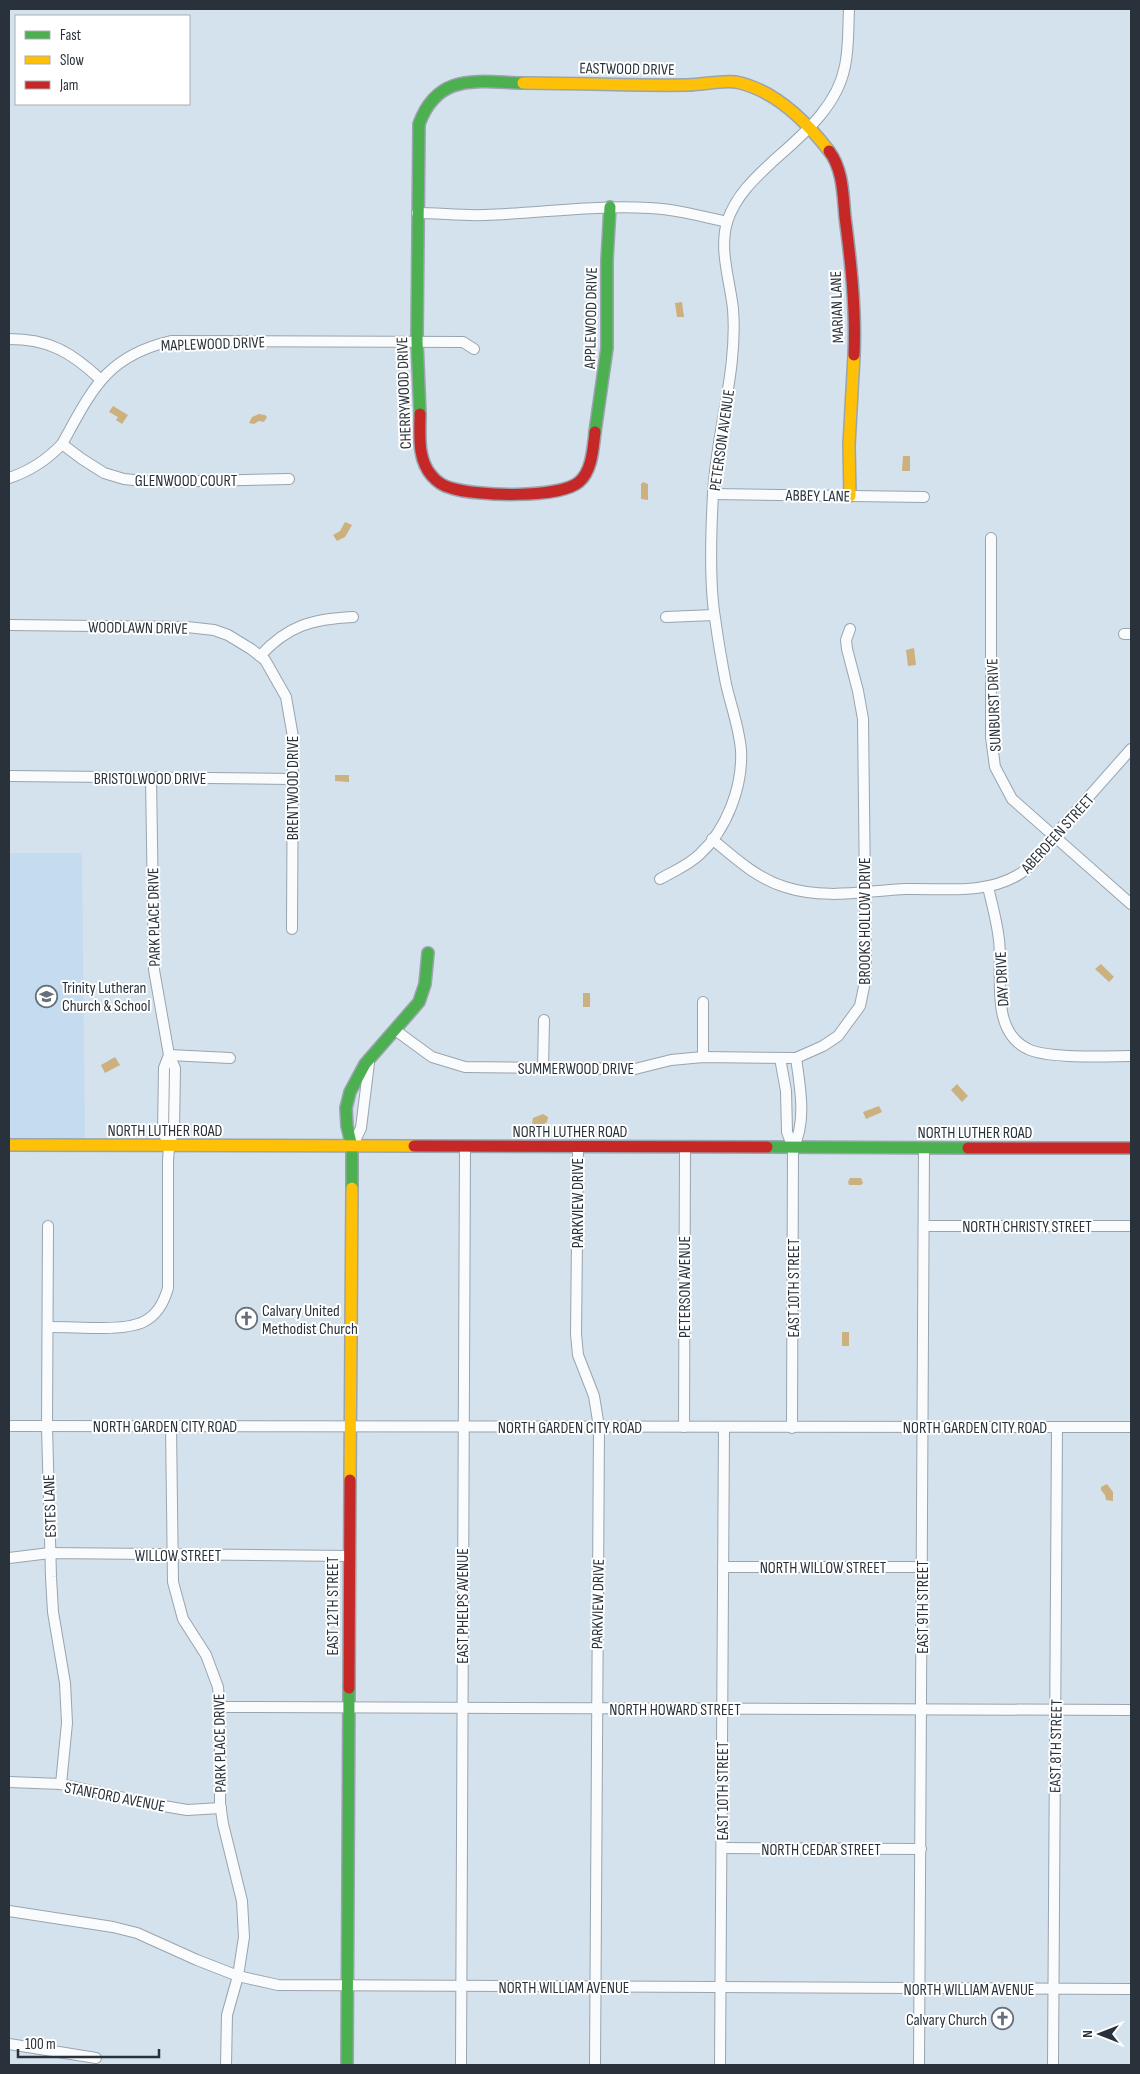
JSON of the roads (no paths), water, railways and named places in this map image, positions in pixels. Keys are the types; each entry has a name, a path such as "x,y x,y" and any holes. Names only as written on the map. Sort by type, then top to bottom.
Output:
{"street":[{"name":"PETERSON AVENUE","path":"660,879 690,862 701,853 723,825 732,805 741,752 714,615 712,558 713,494 717,452 729,382 733,345 733,310 724,237 727,222 735,203 747,186 810,127 837,90 845,68 849,9"},
{"name":"EASTWOOD DRIVE","path":"433,96 444,88 470,82 687,85 735,82 756,89 776,99 810,127"},
{"name":"CHERRYWOOD DRIVE","path":"433,96 423,110 419,124 416,213 416,341 421,454 425,468 434,480 445,487 458,490 498,494 552,492 566,490 577,484"},
{"name":"MARIAN LANE","path":"810,127 834,158 840,176 849,241 855,325 849,445 850,496"},
{"path":"416,213 482,215 610,207 649,208 682,212 727,222"},
{"name":"APPLEWOOD DRIVE","path":"577,484 584,476 591,460 606,372 609,335 607,266 610,207"},
{"path":"9,339 42,341 81,361 100,379"},
{"name":"MAPLEWOOD DRIVE","path":"9,478 38,465 62,444 100,379 131,354 149,346 171,341 416,341 463,342 474,349"},
{"name":"GLENWOOD COURT","path":"62,444 104,473 124,479 153,482 290,479"},
{"name":"ABBEY LANE","path":"713,494 924,497"},
{"name":"SUNBURST DRIVE","path":"991,538 991,737 995,767 1012,799 1131,904"},
{"path":"666,617 714,615"},
{"path":"260,656 278,638 308,622 325,618 354,617"},
{"name":"WOODLAWN DRIVE","path":"9,625 187,627 214,630 238,640 260,656"},
{"name":"BROOKS HOLLOW DRIVE","path":"796,1058 823,1046 838,1036 860,1006 866,977 863,720 847,649 846,640 850,629"},
{"name":"BRENTWOOD DRIVE","path":"260,656 270,668 286,697 293,737 292,929"},
{"name":"ABERDEEN STREET","path":"712,839 747,869 783,887 808,893 836,895 904,889 974,889 988,887 1019,875 1043,852 1054,836 1131,749"},
{"name":"BRISTOLWOOD DRIVE","path":"9,776 292,779"},
{"name":"PARK PLACE DRIVE","path":"48,1327 118,1328 136,1325 152,1317 163,1303 168,1288 169,1146 163,1132 164,1068 169,1056 154,970 151,777"},
{"name":"DAY DRIVE","path":"988,887 999,940 999,996 1005,1023 1012,1036 1027,1049 1047,1054 1131,1056"},
{"name":"EAST 12TH STREET","path":"347,2065 347,1708 352,1146 347,1131 347,1105 354,1078 419,1002 425,986 428,953"},
{"path":"703,1002 703,1056"},
{"path":"543,1069 544,1020"},
{"name":"SUMMERWOOD DRIVE","path":"395,1030 432,1057 448,1064 465,1068 635,1069 671,1060 703,1056 796,1058"},
{"path":"169,1056 230,1058"},
{"path":"780,1058 786,1091 787,1132 793,1148"},
{"path":"793,1148 800,1135 800,1092 796,1058"},
{"name":"EAST 12TH STREET","path":"352,1146 362,1128 369,1062"},
{"name":"NORTH LUTHER ROAD","path":"9,1145 1131,1148"},
{"name":"EAST PHELPS AVENUE","path":"461,2065 462,1427 465,1147"},
{"name":"PARKVIEW DRIVE","path":"578,1147 576,1334 578,1355 594,1396 599,1427 595,2065"},
{"name":"PETERSON AVENUE","path":"684,1427 685,1147"},
{"name":"EAST 10TH STREET","path":"792,1428 793,1148"},
{"name":"EAST 9TH STREET","path":"919,2065 924,1148"},
{"name":"ESTES LANE","path":"48,1226 46,1426 50,1553 53,1612 66,1683 67,1723 61,1784"},
{"name":"NORTH CHRISTY STREET","path":"924,1226 1131,1226"},
{"name":"NORTH GARDEN CITY ROAD","path":"9,1426 1131,1427"},
{"name":"PARK PLACE DRIVE","path":"171,1426 172,1582 184,1619 212,1668 218,1688 220,1707 221,1808 223,1824 242,1901 244,1937 238,1976 227,2015 226,2065"},
{"name":"EAST 10TH STREET","path":"720,2065 724,1427"},
{"name":"EAST 8TH STREET","path":"1053,2065 1057,1427"},
{"name":"WILLOW STREET","path":"9,1558 50,1553 349,1556"},
{"name":"NORTH WILLOW STREET","path":"723,1567 922,1567"},
{"name":"NORTH HOWARD STREET","path":"220,1707 1131,1710"},
{"name":"STANFORD AVENUE","path":"9,1782 61,1784 187,1810 221,1808"},
{"name":"NORTH CEDAR STREET","path":"722,1848 921,1849"},
{"name":"NORTH WILLIAM AVENUE","path":"9,1911 113,1927 138,1934 238,1976 278,1985 1131,1989"},
{"path":"9,2044 96,2058"}],"place":[{"name":"Trinity Lutheran Church & School","path":"46,996"},
{"name":"Calvary United Methodist Church","path":"246,1319"},
{"name":"Calvary Church","path":"1003,2019"}]}
